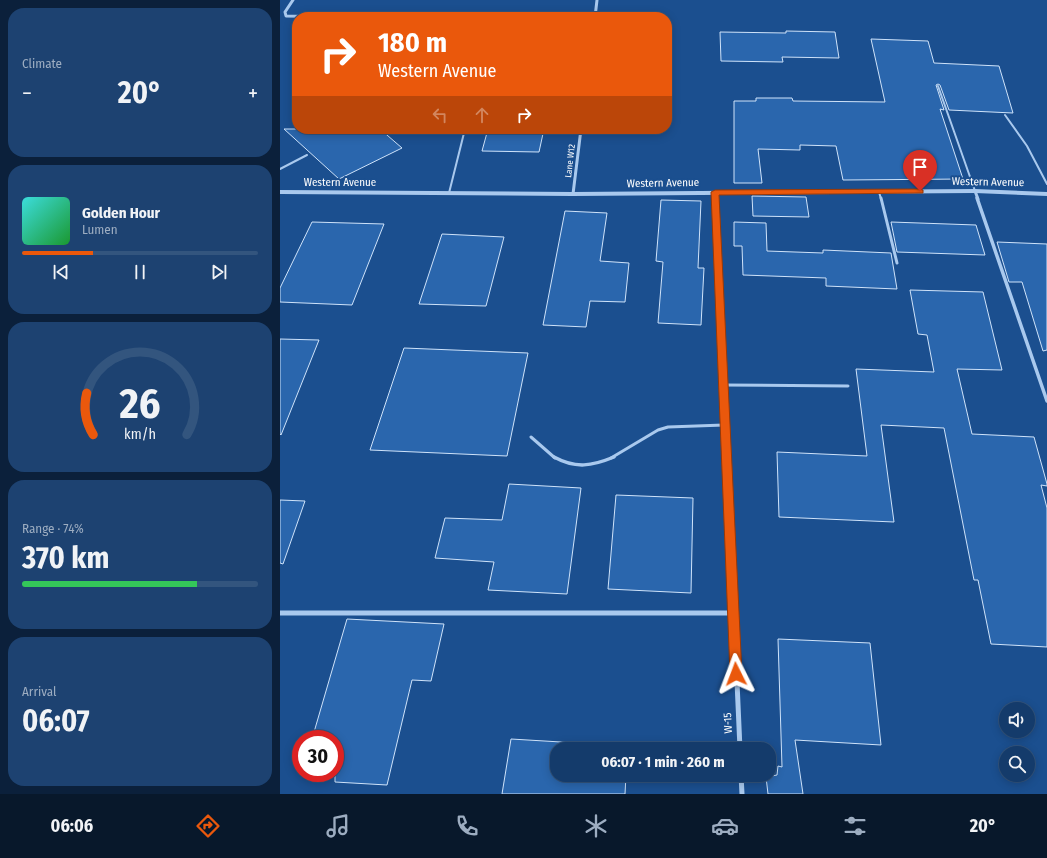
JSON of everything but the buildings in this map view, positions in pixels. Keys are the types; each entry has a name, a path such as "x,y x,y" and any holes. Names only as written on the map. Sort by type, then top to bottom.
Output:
{"street":[{"path":"292,16 284,15 293,0"},
{"path":"596,12 597,0"},
{"name":"Lane W12","path":"573,194 580,134"},
{"path":"976,191 1047,401"},
{"name":"Western Avenue","path":"280,192 573,194 976,191 1047,194"},
{"name":"W-15","path":"715,192 724,425 740,742"},
{"path":"280,613 733,613"},
{"path":"741,782 742,794"}],"lane":[{"path":"938,86 976,191"},
{"path":"1005,115 1026,146 1047,184"},
{"path":"449,193 464,134"},
{"path":"280,169 307,155"},
{"path":"879,192 897,263"},
{"path":"723,385 848,386"},
{"path":"531,437 552,456 566,463 594,465 616,456 658,430 668,427 724,425"}],"route":[{"path":"736,674 715,192 920,191"}]}
